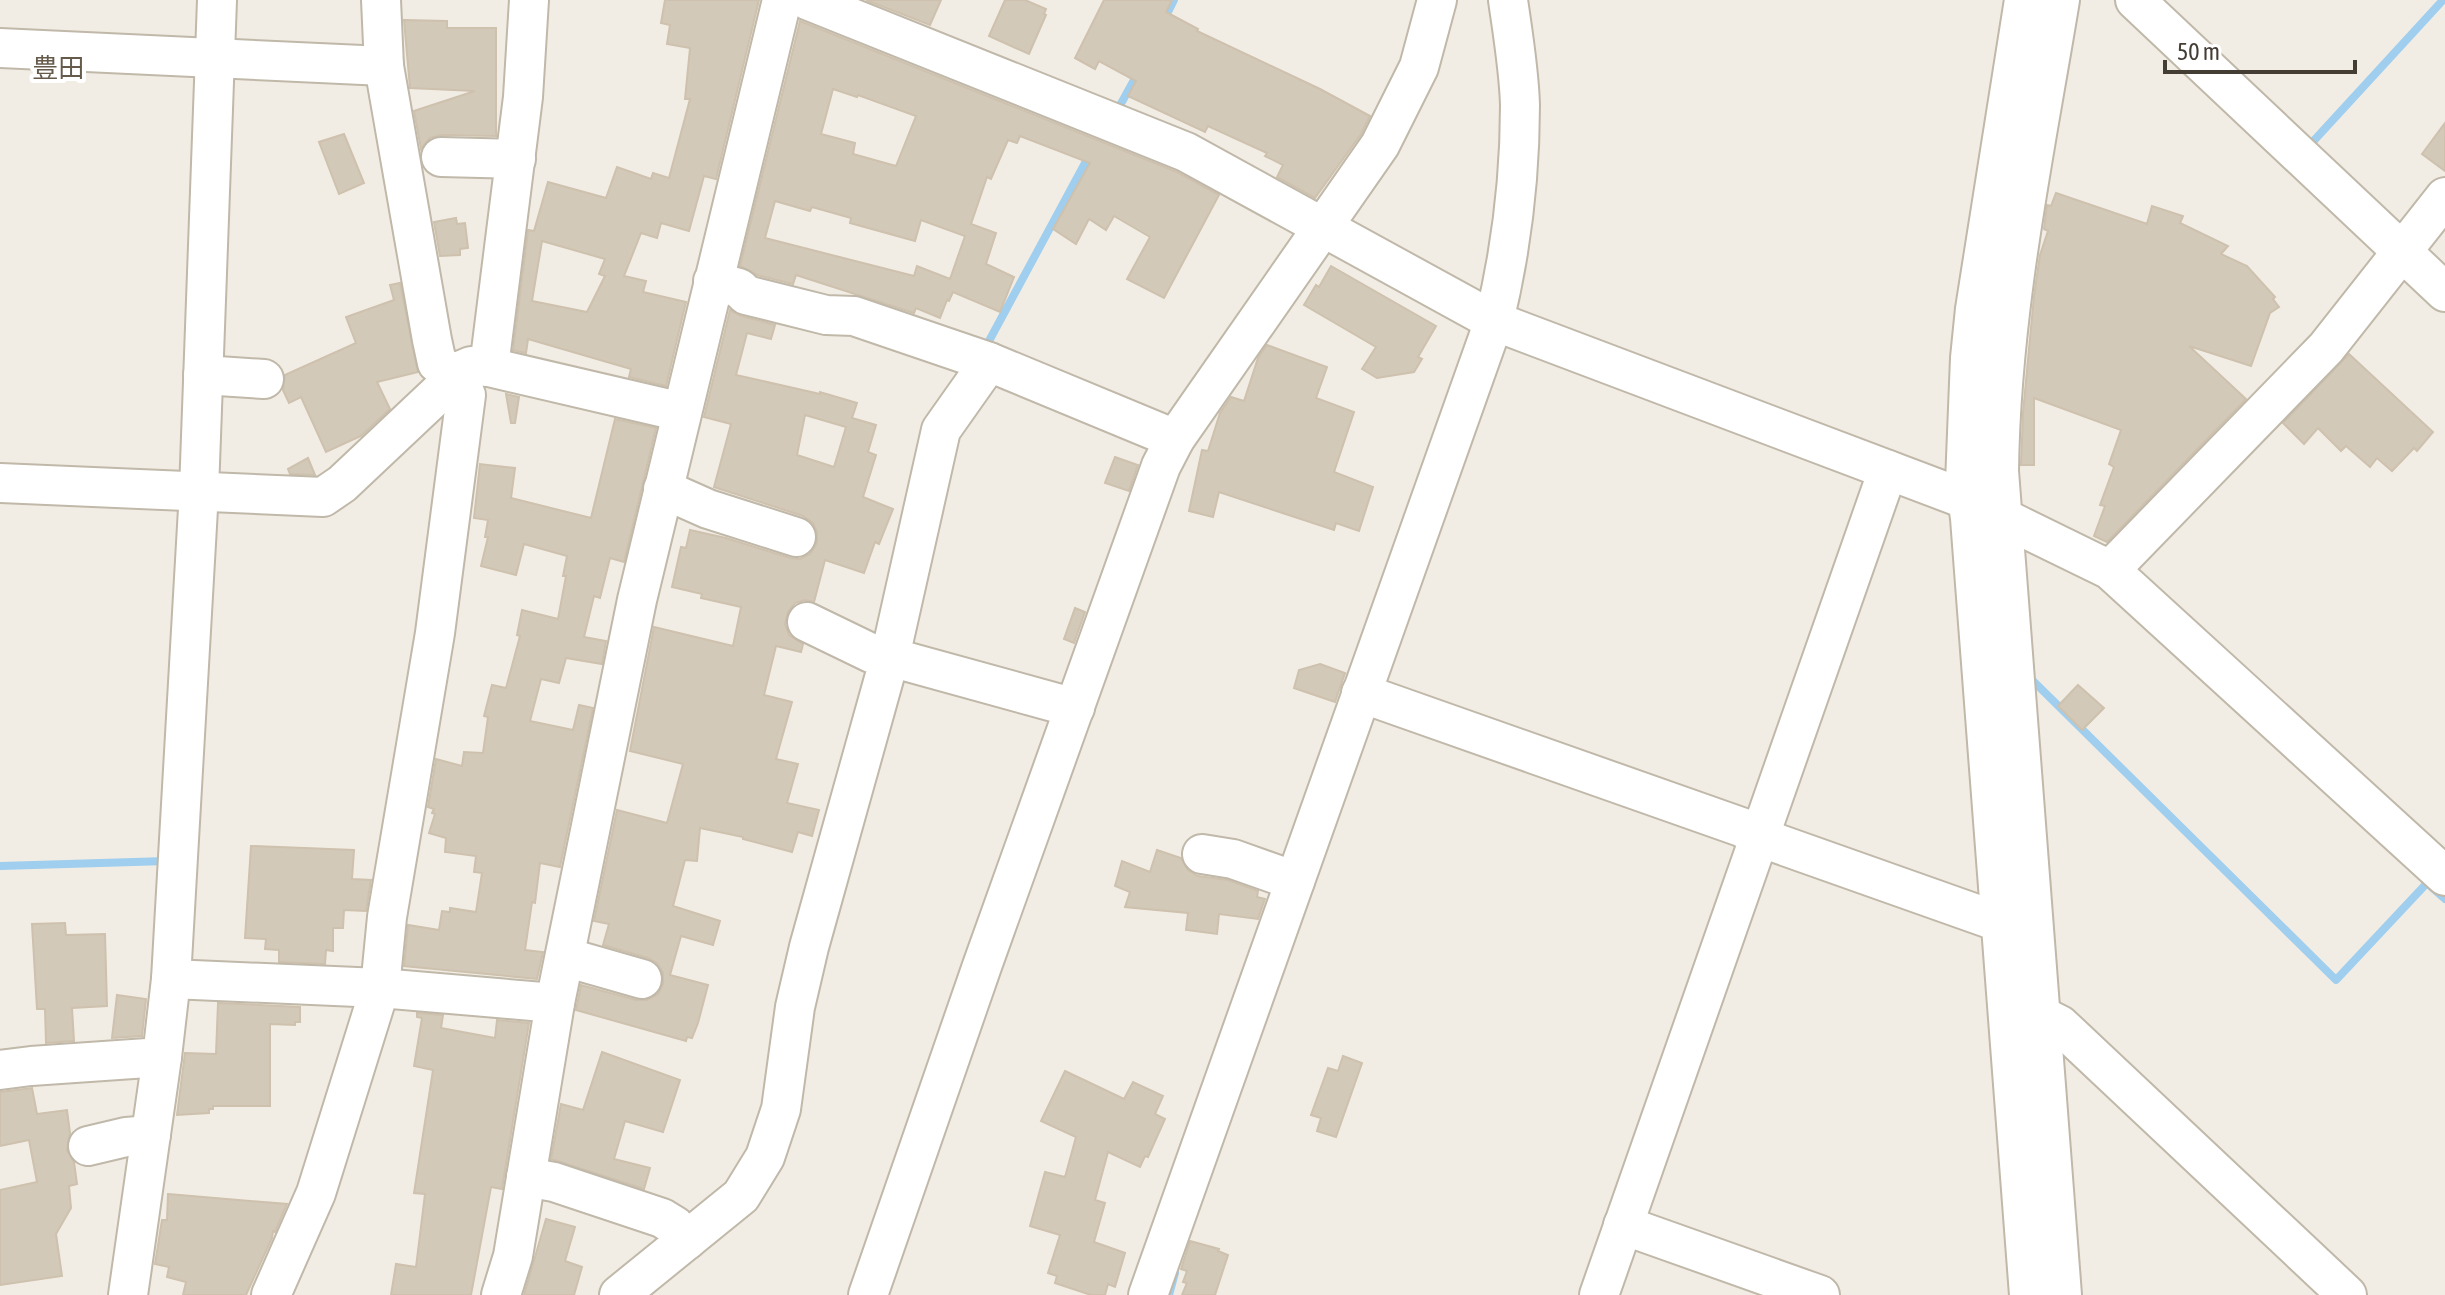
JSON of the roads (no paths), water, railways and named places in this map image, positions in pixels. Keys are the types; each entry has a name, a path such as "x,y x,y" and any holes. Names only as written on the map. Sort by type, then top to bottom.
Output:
{"street":[{"path":"128,1295 171,979 199,491 217,0"},
{"path":"381,0 384,66 437,363 682,412"},
{"path":"271,1295 316,1193 380,988 387,917 435,633 466,395 507,158 523,97 529,0"},
{"path":"501,1295 513,1256 555,1003 637,600 782,0"},
{"path":"807,0 1186,152 1494,321 1984,508 2110,570 2445,876"},
{"path":"868,1295 1161,466 1175,439 1380,145 1419,67 1437,0"},
{"path":"1148,1295 1494,321 1511,235 1518,164 1520,103 1508,0"},
{"path":"2024,0 1975,309 1969,372 2042,1016 2062,1295"},
{"path":"2029,1295 1970,518 1984,508 1999,471 2008,315 2060,0"},
{"path":"2135,0 2445,292"},
{"path":"0,48 384,66"},
{"path":"441,157 507,158"},
{"path":"2110,570 2326,348 2445,197"},
{"path":"713,281 739,288 746,295 759,299 826,315 854,316 989,362 1175,439"},
{"path":"619,1295 741,1196 765,1157 781,1109 795,1007 809,947 890,657 941,430 989,362"},
{"path":"0,483 323,497 342,484 440,394 472,370"},
{"path":"203,375 264,379"},
{"path":"1599,1295 1888,470"},
{"path":"663,489 708,509 796,537"},
{"path":"807,622 871,653 1075,708"},
{"path":"1361,693 1999,922"},
{"path":"1202,854 1233,859 1295,881"},
{"path":"565,957 642,979"},
{"path":"171,979 380,988 555,1003"},
{"path":"2042,1016 2060,1025 2347,1295"},
{"path":"0,1070 162,1057"},
{"path":"88,1146 151,1135"},
{"path":"526,1177 554,1182 650,1213 675,1226 687,1240"},
{"path":"1623,1225 1820,1295"}],"waterway":[{"path":"1164,20 1174,0"},
{"path":"2308,147 2443,0"},
{"path":"1118,109 1139,71"},
{"path":"989,341 1091,152"},
{"path":"2027,675 2336,980 2427,883 2445,899"},
{"path":"0,866 167,861"},
{"path":"1169,1295 1175,1273"}],"district":[{"name":"豊田","path":"58,68"}]}
